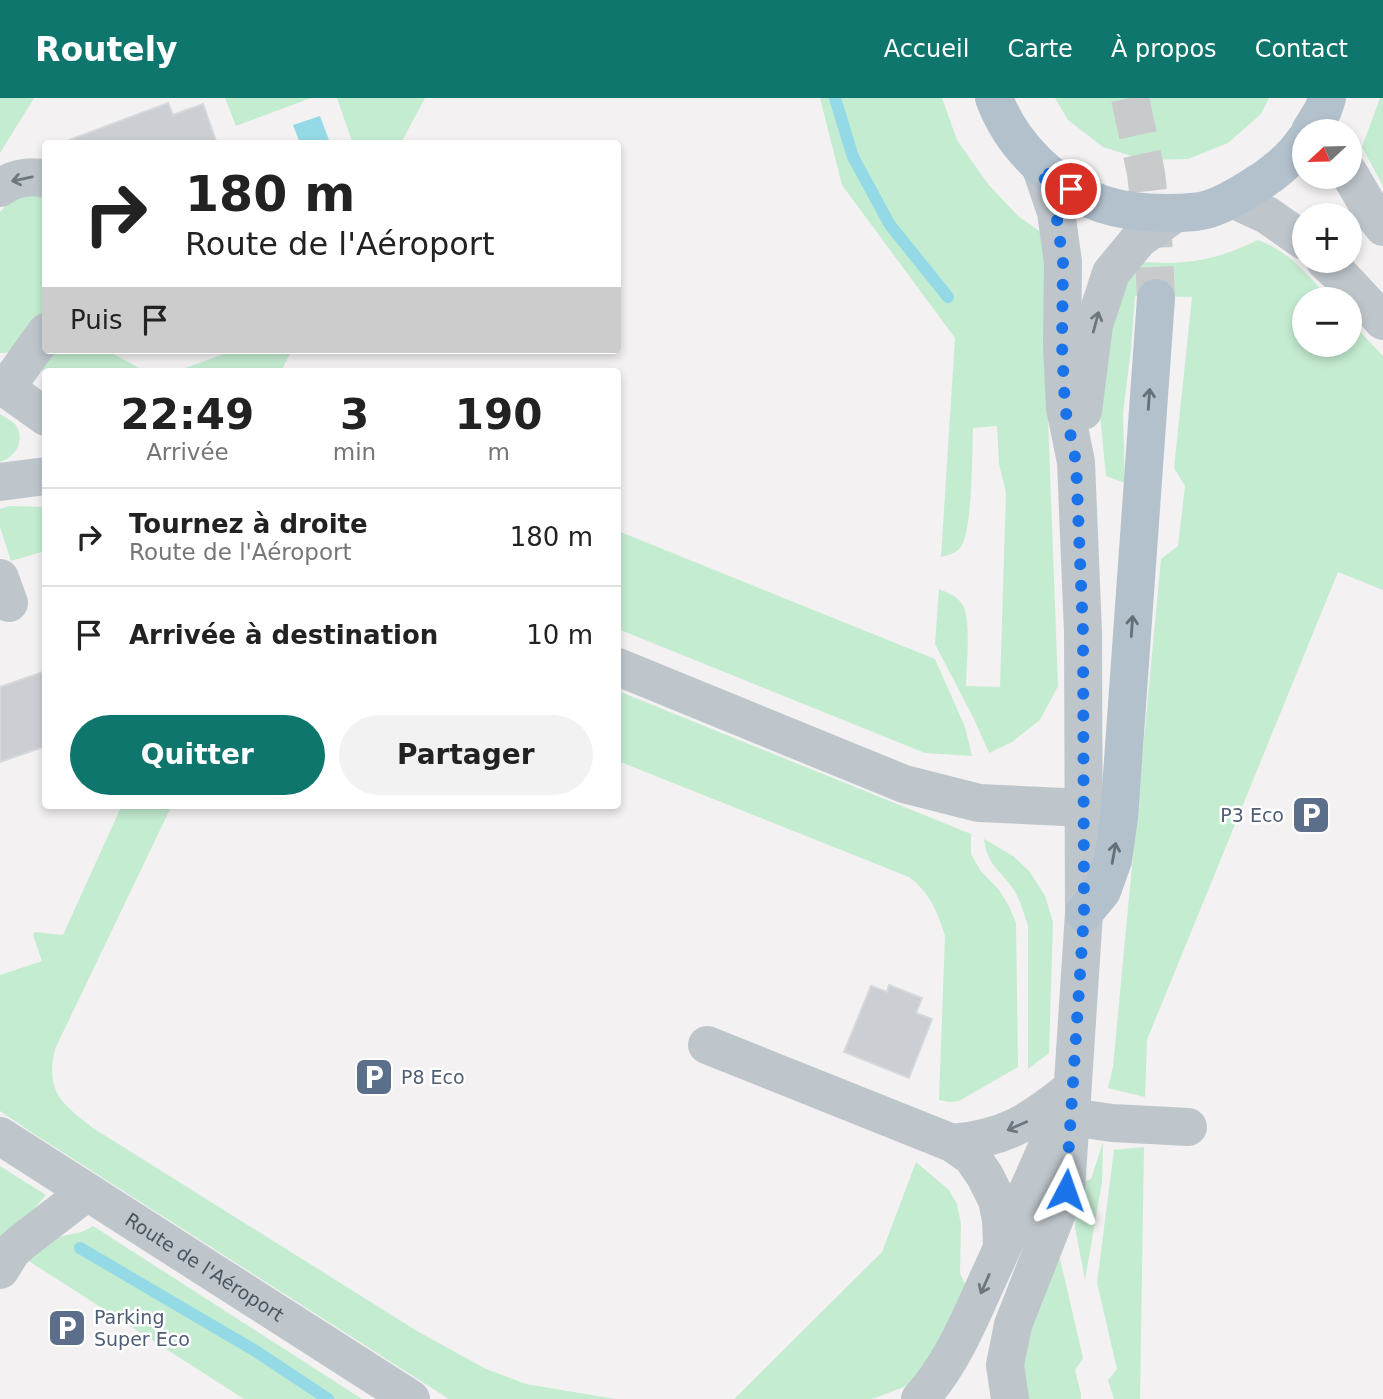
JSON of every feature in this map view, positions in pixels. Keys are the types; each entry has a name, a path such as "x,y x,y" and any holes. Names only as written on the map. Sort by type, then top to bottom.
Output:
{"main road":[{"path":"994,98 1018,143 1041,168 1071,189 1103,204 1141,213 1206,210 1233,200 1267,178 1292,155"},
{"path":"1084,913 1102,891 1113,860 1117,827 1156,298"}],"street":[{"path":"1010,1399 1004,1365 1013,1325 1066,1190 1084,913 1083,632 1076,462 1065,408 1062,345 1063,262 1056,212 1041,168"},
{"path":"0,188 21,177 42,178"},
{"path":"1358,189 1383,227"},
{"path":"1233,200 1267,215 1292,233"},
{"path":"1076,462 1094,325 1111,273 1139,239 1176,213"},
{"path":"1337,273 1383,321"},
{"path":"42,337 3,386 42,414"},
{"path":"0,482 42,477"},
{"path":"621,668 904,784 979,803 1085,808"},
{"path":"707,1045 951,1143 972,1157 997,1200 1002,1246"},
{"path":"1072,1102 1112,1123 1188,1127"},
{"path":"951,1143 978,1140 1000,1133 1072,1102"},
{"path":"920,1399 935,1383 958,1344 1072,1102"},
{"name":"Route de l'Aéroport","path":"0,1136 411,1399"},
{"path":"0,1270 12,1251 22,1242 87,1192"}],"green space":[{"path":"0,98 34,98 0,153"},
{"path":"225,98 311,98 236,126"},
{"path":"337,98 425,98 403,140 352,140"},
{"path":"820,98 942,98 957,140 988,184 1018,216 1045,235 1046,364 1058,686 1040,720 1012,742 989,753 935,644 939,589 957,598 965,611 968,631 966,686 1000,687 1006,492 999,464 997,426 973,428 970,509 964,539 958,550 941,557 955,338 842,185"},
{"path":"1055,98 1269,98 1261,114 1228,143 1188,159 1144,160 1103,147 1068,120"},
{"path":"1380,98 1383,98 1383,186 1362,147"},
{"path":"26,193 42,196 42,315 28,339 13,352 0,353 0,212 13,198"},
{"path":"1258,240 1289,257 1292,260 1292,273 1306,273 1319,287 1292,287 1292,357 1362,357 1362,334 1383,356 1383,590 1338,572 1147,1040 1145,1097 1108,1088 1113,1067 1161,559 1178,546 1185,486 1174,468 1192,297 1135,296 1123,413 1125,483 1106,476 1100,415 1112,319 1126,284 1143,262 1189,262 1229,252"},
{"path":"48,354 113,354 139,368 43,368"},
{"path":"224,354 290,354 283,368 185,368"},
{"path":"0,414 15,424 20,436 15,452 0,462"},
{"path":"9,506 42,507 42,552 11,561 0,527 0,509"},
{"path":"621,532 935,659 965,727 972,756 925,753 621,630"},
{"path":"621,692 971,834 971,854 980,870 999,890 1016,923 1018,1067 959,1101 939,1100 945,936 927,896 909,877 621,762"},
{"path":"120,809 170,809 55,1049 52,1064 54,1087 65,1104 93,1128 417,1331 486,1369 526,1384 615,1399 449,1399 0,1111 0,975 42,961 33,935 35,932 63,935"},
{"path":"984,839 1013,856 1030,872 1045,896 1053,922 1049,1053 1028,1069 1028,926 1016,894 991,862"},
{"path":"1103,1142 1102,1182 1085,1280 1075,1214 1086,1181 1091,1179"},
{"path":"1144,1147 1140,1399 1114,1399 1108,1380 1117,1369 1097,1283 1114,1150"},
{"path":"916,1162 949,1190 957,1204 961,1224 960,1273 969,1293 918,1379 872,1399 734,1399 882,1252"},
{"path":"0,1166 46,1195 0,1238"},
{"path":"93,1226 362,1399 244,1399 24,1258 50,1241"},
{"path":"1058,1250 1083,1358 1075,1370 1081,1399 1027,1399 1022,1344"}],"water":[{"path":"320,116 329,140 299,140 293,125"}],"building":[{"path":"168,103 173,115 203,104 216,140 69,140"},
{"path":"42,672 42,747 0,762 0,687"},
{"path":"889,985 922,998 916,1013 932,1019 909,1078 844,1052 871,986 887,992"}],"waterway":[{"path":"835,98 853,157 890,225 948,297"},
{"path":"80,1248 254,1350 328,1399"}],"tunnel":[{"path":"1130,98 1146,173 1156,298"}],"place":[{"name":"P3 Eco","path":"1311,815"},
{"name":"P8 Eco","path":"374,1077"},
{"name":"Parking Super Eco","path":"67,1328"}],"route":[{"path":"1066,1190 1084,913 1083,632 1076,462 1065,408 1062,345 1063,262 1056,212 1041,168 1071,189"}]}
